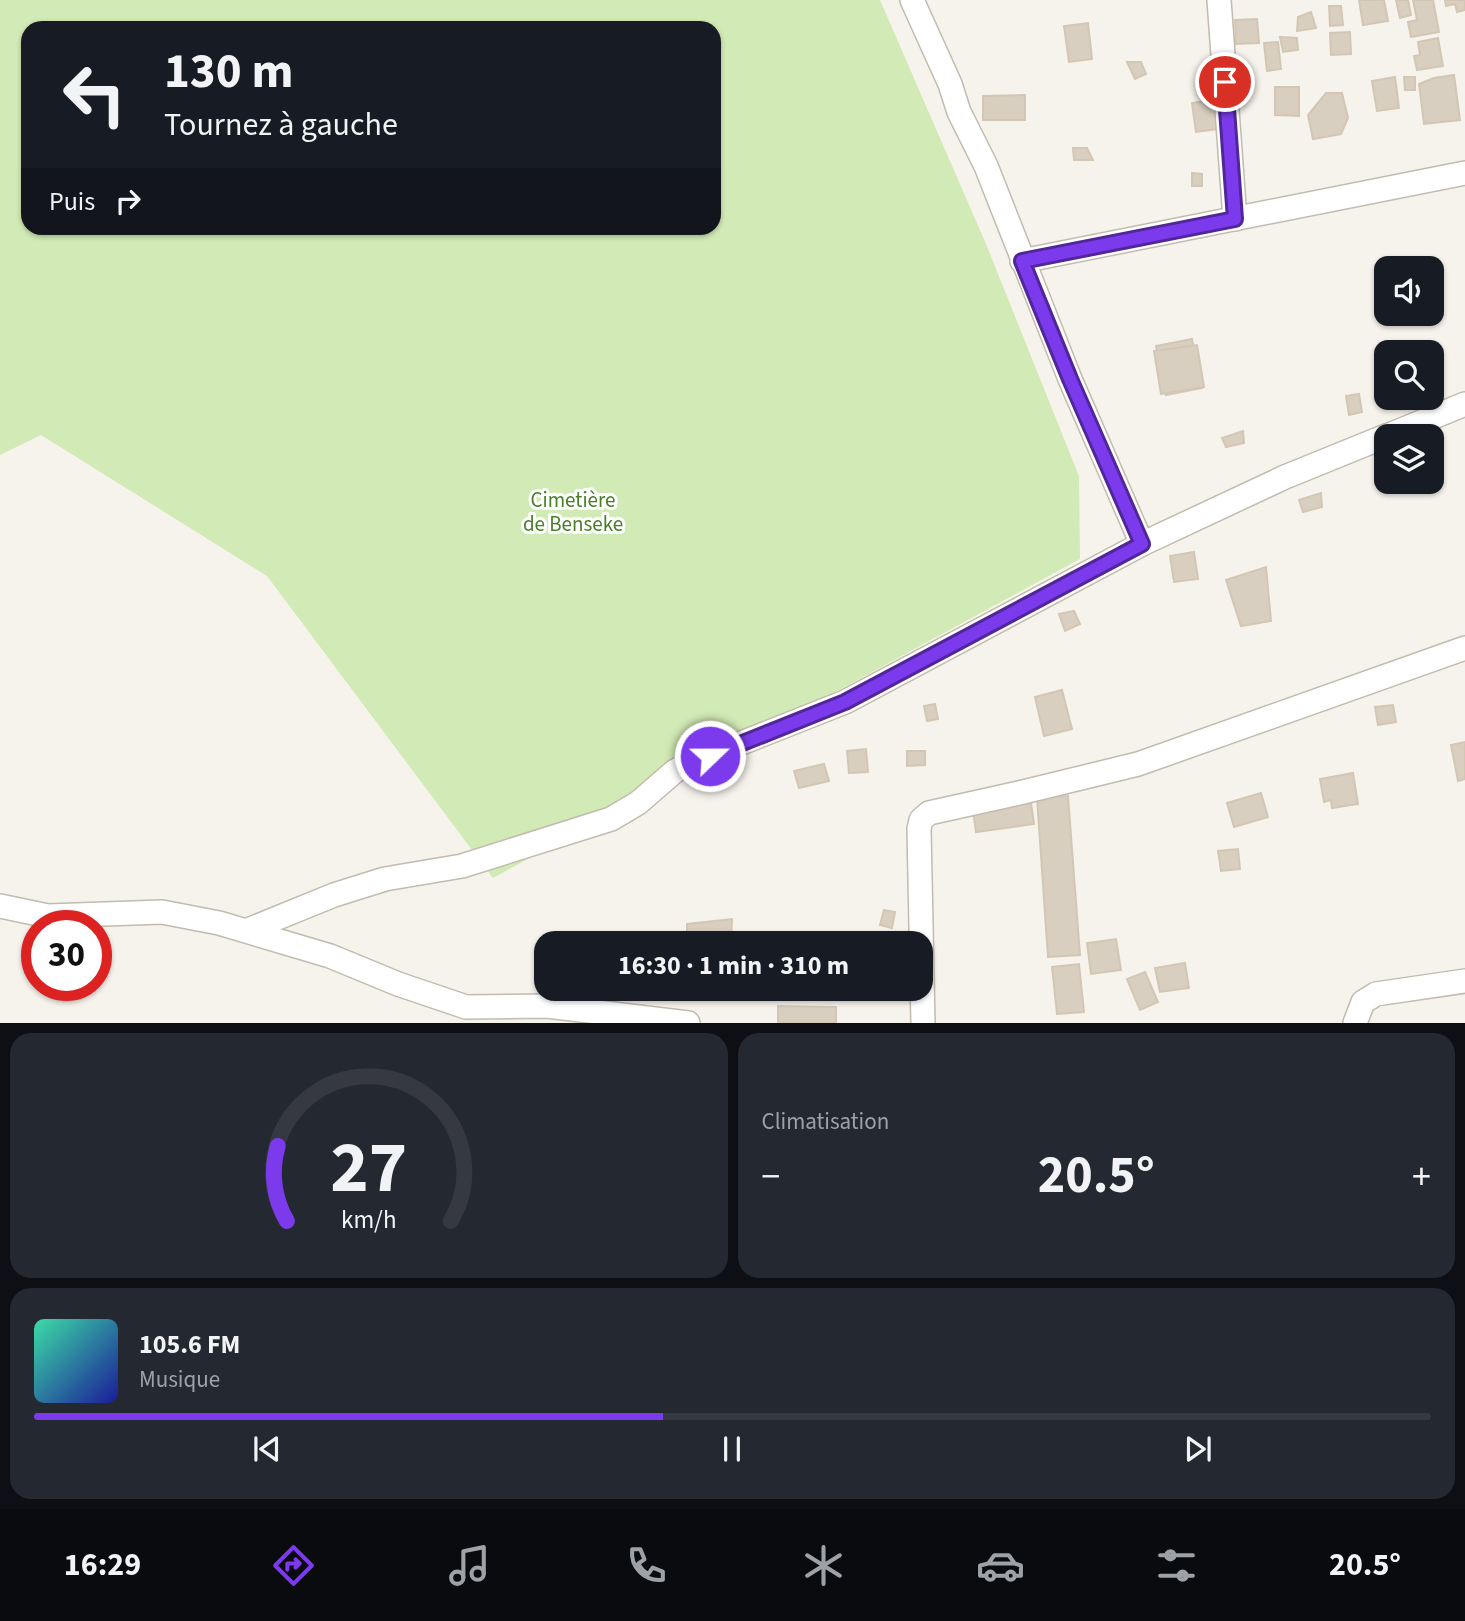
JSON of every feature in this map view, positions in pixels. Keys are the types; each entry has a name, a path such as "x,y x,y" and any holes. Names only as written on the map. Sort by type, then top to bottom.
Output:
{"street":[{"path":"912,0 950,84 959,112 986,166 1070,379 1142,544"},
{"path":"1219,0 1235,219"},
{"path":"1022,261 1465,173"},
{"path":"1416,424 1465,404"},
{"path":"248,930 334,895 385,879 462,866 611,820 638,803 675,771 686,765 845,702 1142,544 1285,477 1374,441"},
{"path":"923,1023 919,830 921,820 929,813 1139,764 1465,648"},
{"path":"0,906 47,916 162,912 248,930 330,956 398,984 466,1007 547,1006 688,1023"},
{"path":"1355,1023 1363,1002 1376,994 1465,981"}],"green space":[{"name":"Cimetière de Benseke","path":"0,0 880,0 986,244 1079,476 1080,559 493,878 267,576 41,435 0,455"}],"building":[{"path":"1359,0 1384,0 1388,21 1363,25"},
{"path":"1396,0 1408,0 1411,15 1400,18"},
{"path":"1413,0 1433,0 1439,32 1411,37 1408,22 1417,20"},
{"path":"1445,0 1465,0 1465,10 1457,12 1455,4 1446,6"},
{"path":"1329,6 1341,6 1343,25 1330,26"},
{"path":"1311,12 1316,28 1297,31 1298,17"},
{"path":"1257,19 1259,43 1236,44 1235,20"},
{"path":"1088,23 1092,59 1069,62 1064,26"},
{"path":"1350,32 1351,54 1331,55 1330,33"},
{"path":"1280,37 1297,38 1298,50 1283,52"},
{"path":"1438,38 1443,66 1417,70 1414,56 1420,55 1418,42"},
{"path":"1278,42 1281,69 1267,71 1264,43"},
{"path":"1127,62 1141,62 1146,74 1135,79"},
{"path":"1454,75 1460,120 1424,124 1419,84"},
{"path":"1395,77 1399,108 1377,111 1372,81"},
{"path":"1404,77 1415,77 1415,90 1405,90"},
{"path":"1275,87 1299,87 1299,116 1275,115"},
{"path":"1326,93 1342,93 1348,118 1341,134 1313,139 1308,115"},
{"path":"1025,95 1025,120 983,120 983,96"},
{"path":"1231,97 1235,127 1196,132 1192,103"},
{"path":"1073,148 1087,148 1093,160 1074,160"},
{"path":"1192,173 1202,174 1202,186 1192,186"},
{"path":"1192,339 1202,388 1166,395 1156,346"},
{"path":"1197,345 1204,387 1161,394 1154,351"},
{"path":"1359,394 1362,412 1349,415 1346,396"},
{"path":"1243,431 1244,443 1226,447 1222,438"},
{"path":"1321,493 1322,507 1303,512 1299,500"},
{"path":"1194,552 1198,579 1174,582 1170,556"},
{"path":"1266,567 1271,621 1241,626 1226,580"},
{"path":"1074,611 1080,624 1065,631 1059,614"},
{"path":"1062,690 1072,729 1044,736 1035,697"},
{"path":"935,704 938,719 927,721 924,706"},
{"path":"1393,705 1396,722 1378,725 1375,707"},
{"path":"1465,742 1465,779 1458,781 1451,745"},
{"path":"866,749 868,772 849,773 847,751"},
{"path":"907,751 925,751 925,765 907,766"},
{"path":"824,764 829,781 799,788 794,771"},
{"path":"1353,773 1358,804 1332,808 1331,800 1324,802 1320,779"},
{"path":"1261,793 1268,817 1234,827 1227,803"},
{"path":"1068,796 1080,955 1048,957 1037,798"},
{"path":"1031,803 1034,824 976,832 973,811"},
{"path":"1238,849 1240,869 1221,871 1218,851"},
{"path":"884,910 895,912 892,928 880,925"},
{"path":"732,919 732,931 687,931 687,924"},
{"path":"1116,939 1121,970 1091,974 1087,943"},
{"path":"1185,963 1189,988 1160,992 1155,968"},
{"path":"1079,964 1084,1012 1057,1014 1052,967"},
{"path":"1145,972 1158,1002 1140,1010 1127,979"},
{"path":"778,1006 836,1007 836,1023 778,1023"}],"route":[{"path":"710,756 845,702 1142,544 1022,261 1235,219 1225,82"}]}
